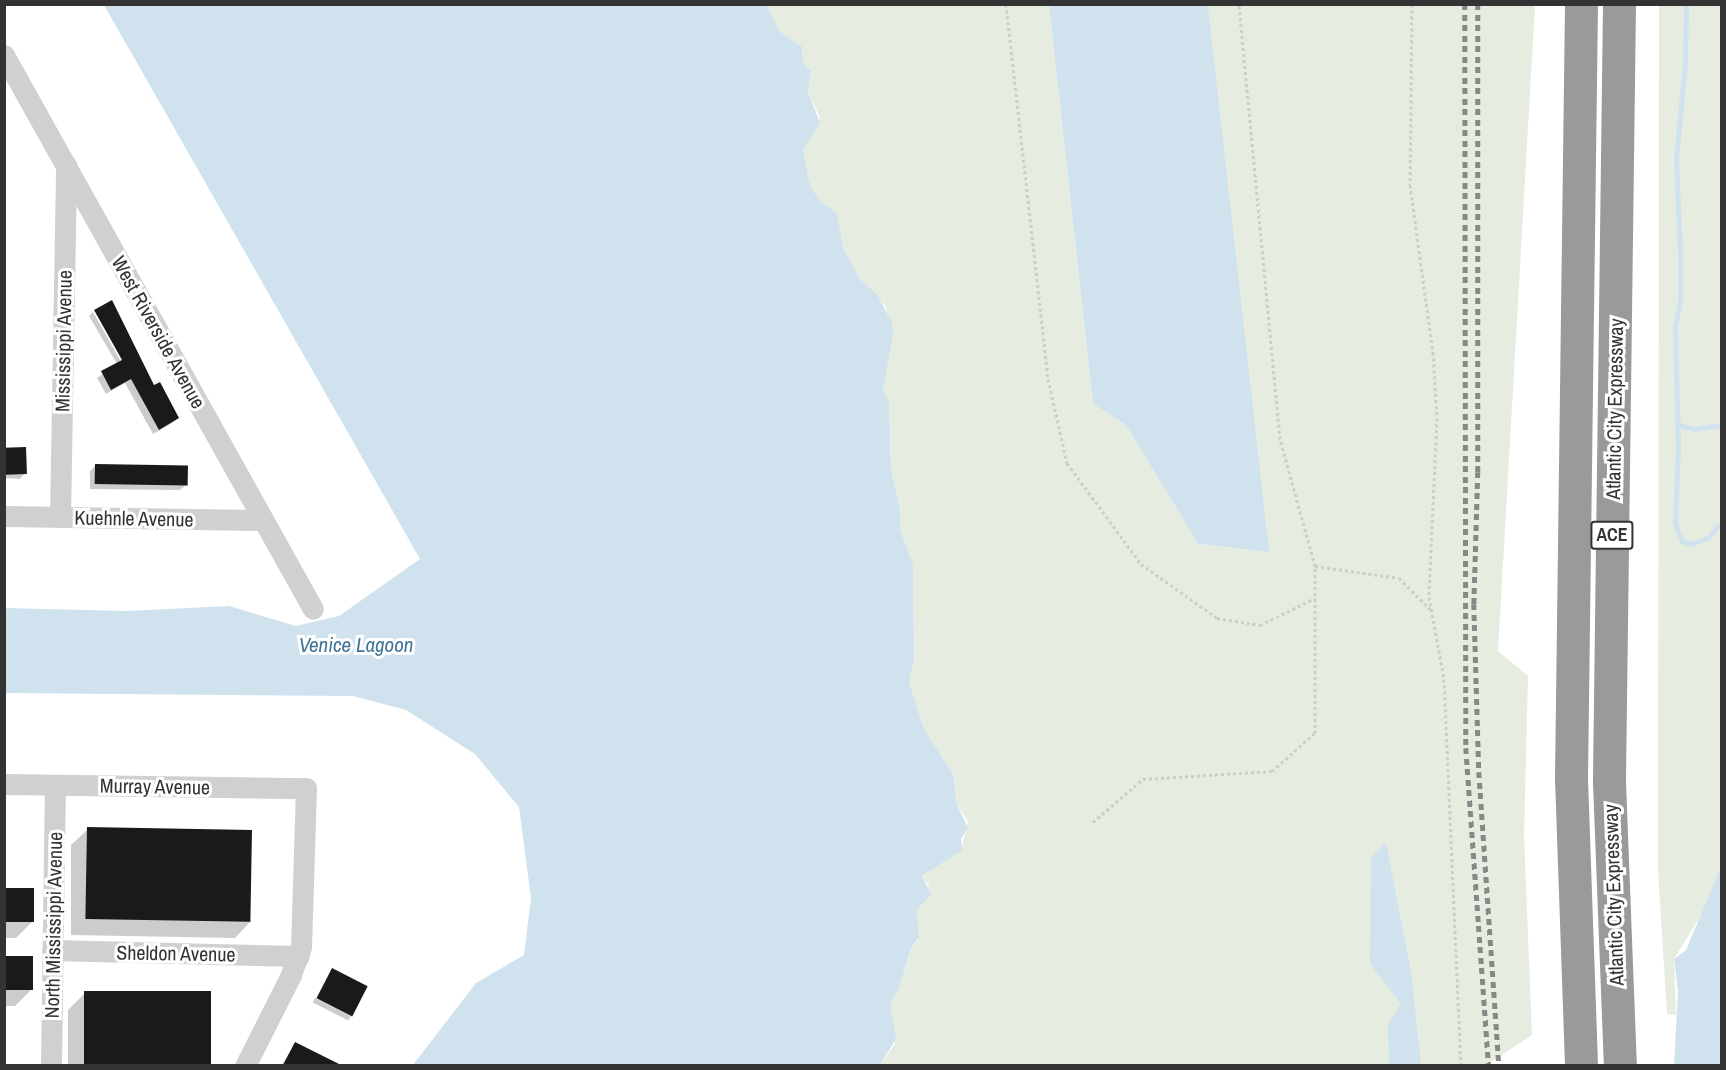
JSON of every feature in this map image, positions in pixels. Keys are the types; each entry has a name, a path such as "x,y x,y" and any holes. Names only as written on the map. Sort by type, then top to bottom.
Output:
{"highway":[{"name":"Atlantic City Expressway","path":"1581,4 1571,767 1581,1065"},
{"name":"Atlantic City Expressway","path":"1619,4 1610,782 1620,1065"}],"street":[{"name":"West Riverside Avenue","path":"7,63 66,164 313,609"},
{"name":"Mississippi Avenue","path":"60,517 66,164"},
{"name":"Kuehnle Avenue","path":"4,516 263,520"},
{"name":"Murray Avenue","path":"4,784 306,788 299,956"},
{"name":"North Mississippi Avenue","path":"51,1065 55,785"},
{"name":"Sheldon Avenue","path":"52,950 299,956"},
{"path":"245,1065 299,956"}],"path":[{"path":"1006,4 1048,379 1067,463 1141,564 1217,618 1260,625 1315,597"},
{"path":"1093,822 1143,778 1272,771 1316,733 1315,566 1280,439 1239,4"},
{"path":"1412,4 1410,185 1433,352 1437,418 1431,610 1444,679 1461,1065"},
{"path":"1315,566 1399,578 1431,610"}],"shaded area":[{"path":"767,5 1049,5 1093,404 1126,425 1198,544 1268,552 1208,5 1535,5 1498,651 1528,676 1524,836 1532,1035 1485,1066 880,1065 895,1044 890,1004 899,989 911,948 918,941 917,910 929,886 922,877 962,846 968,822 957,804 953,774 924,729 909,682 914,659 913,565 900,529 900,508 891,469 889,401 883,391 893,335 885,306 859,278 843,247 837,213 820,201 810,185 803,150 820,118 808,91 811,70 803,64 802,48 779,31"},
{"path":"1659,5 1722,5 1722,881 1674,959 1676,1015 1667,1014 1658,870"}],"water":[{"name":"Venice Lagoon","path":"104,5 767,5 779,31 802,47 803,63 811,71 808,91 820,123 803,150 810,185 820,201 837,213 843,247 859,278 878,296 892,323 893,335 883,391 889,401 891,469 900,508 900,529 913,565 914,659 909,682 924,729 953,774 957,804 968,828 961,839 962,850 922,876 931,894 917,910 919,938 911,948 899,989 890,1004 896,1039 880,1065 413,1065 476,983 524,955 531,898 519,807 475,754 406,710 353,696 5,693 5,608 127,611 229,606 296,626 339,616 420,559"},
{"path":"1049,5 1208,5 1269,552 1198,544 1126,425 1093,404"},
{"path":"1386,843 1411,971 1421,1065 1389,1065 1388,1024 1401,1004 1370,964 1371,857"},
{"path":"1721,867 1721,1065 1674,1065 1678,991 1674,959 1686,950"}],"building":[{"path":"112,300 154,385 160,382 179,418 159,430 131,379 111,390 101,371 122,360 94,310"},
{"path":"26,447 27,474 5,475 4,448"},
{"path":"95,464 188,466 188,486 95,484"},
{"path":"87,827 252,830 250,922 85,919"},
{"path":"4,888 34,888 34,922 4,922"},
{"path":"4,956 33,956 33,990 4,990"},
{"path":"332,968 368,986 352,1016 317,998"},
{"path":"84,991 211,991 211,1065 84,1065"},
{"path":"295,1042 341,1065 283,1065"}],"waterway":[{"path":"1686,4 1685,62 1676,159 1680,302 1675,326 1678,446 1675,524 1682,541 1691,544 1709,537 1718,526"},
{"path":"1678,425 1694,429 1722,425"}],"railway":[{"path":"1465,4 1466,748 1489,1066"},
{"path":"1478,4 1478,472 1474,604 1479,772 1499,1066"}]}
